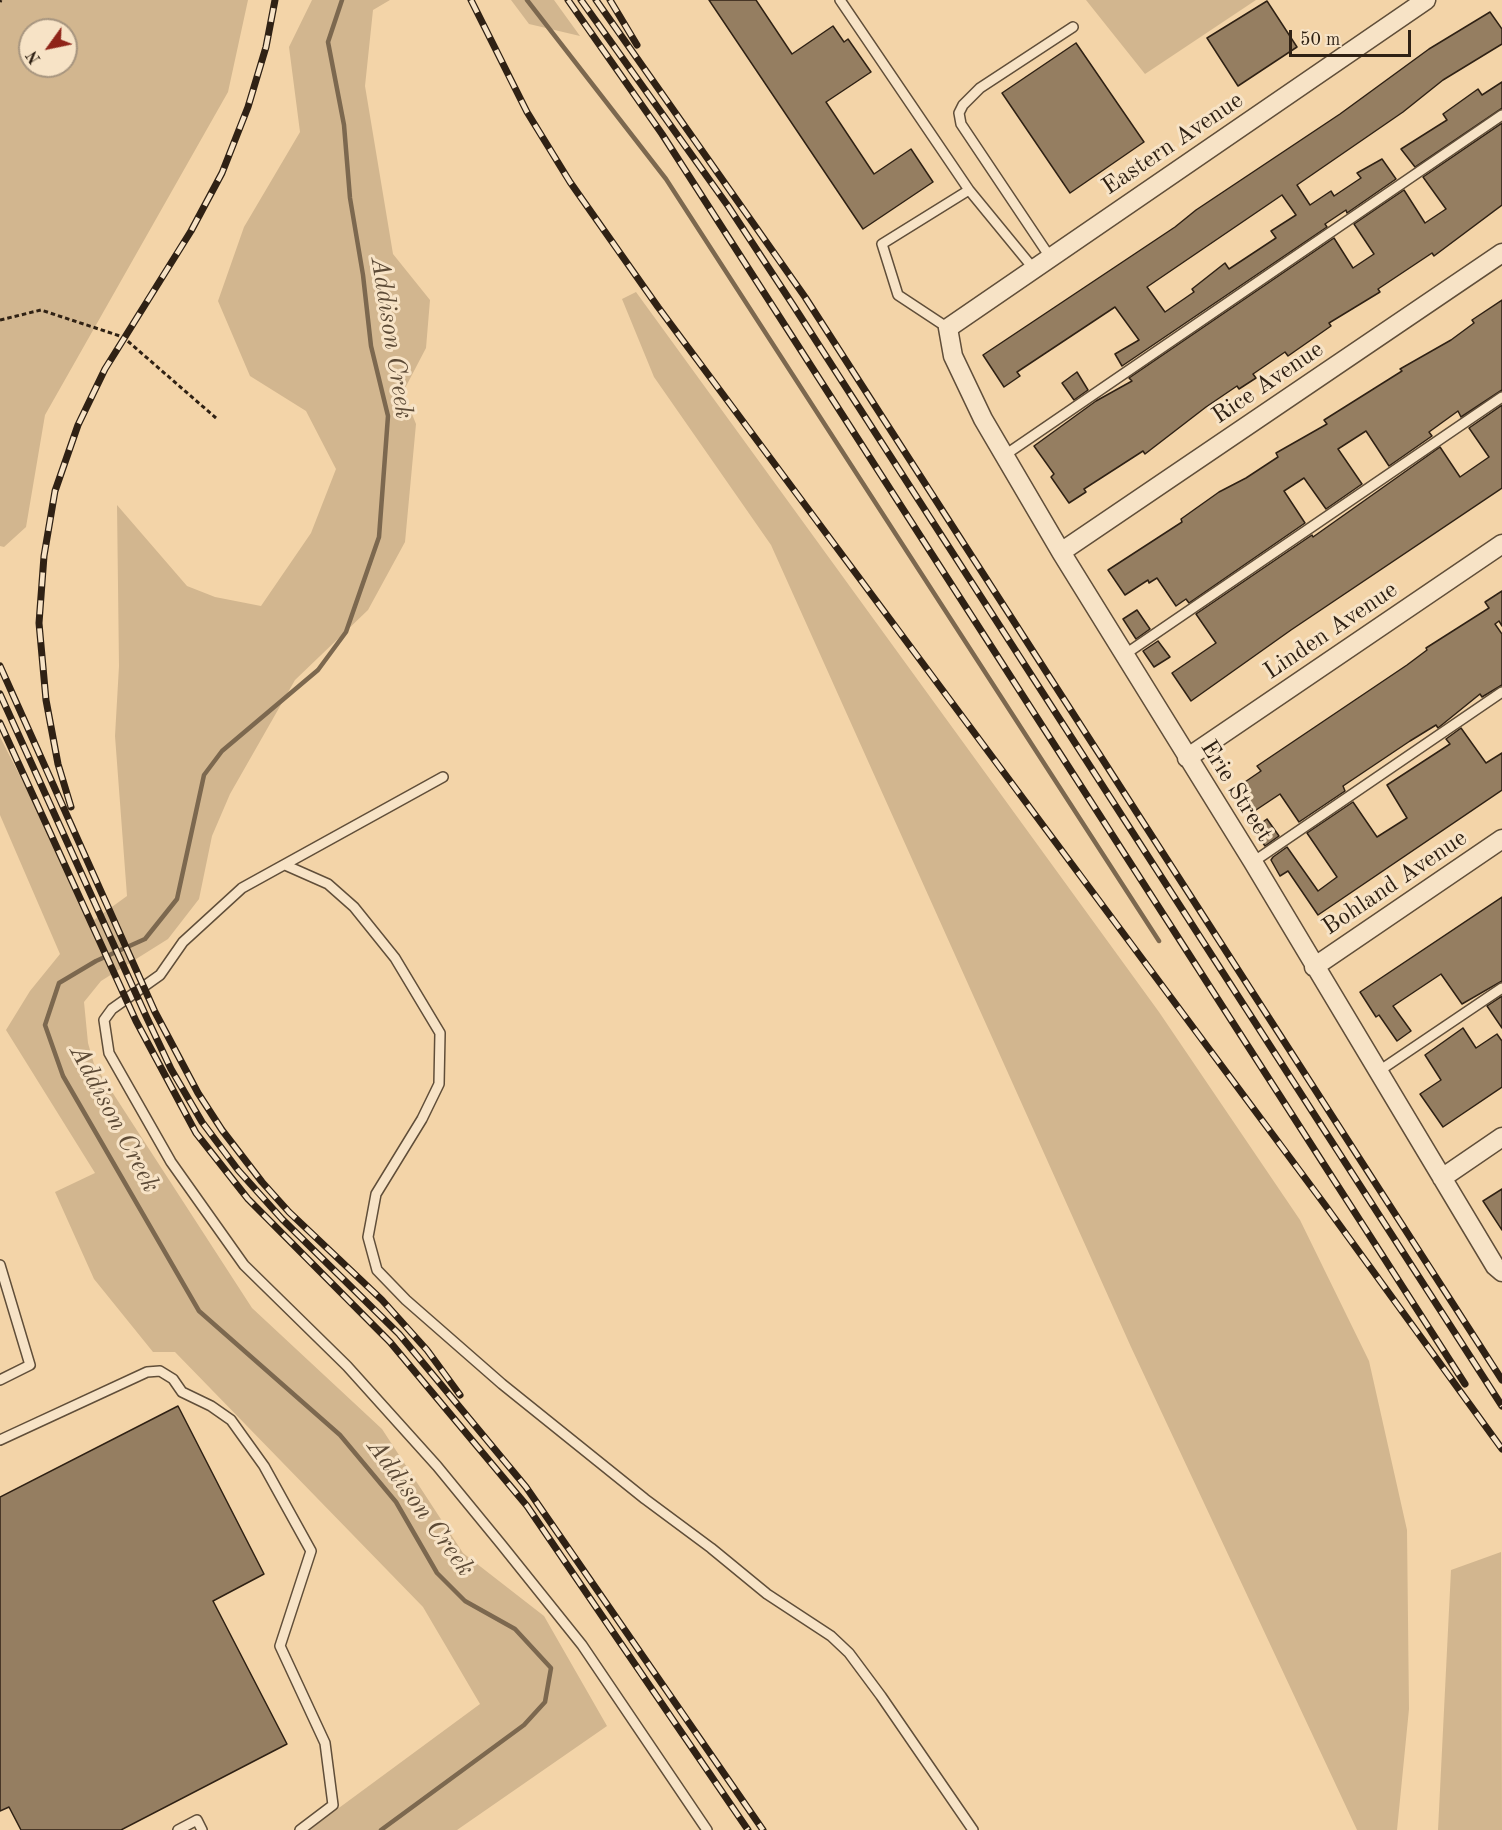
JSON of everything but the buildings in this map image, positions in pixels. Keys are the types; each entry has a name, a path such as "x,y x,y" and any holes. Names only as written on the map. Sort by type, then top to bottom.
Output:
{"street":[{"name":"Eastern Avenue","path":"948,328 1426,0"},
{"name":"Rice Avenue","path":"1061,552 1502,253"},
{"name":"Erie Street","path":"948,328 953,357 1005,455 1061,552 1253,862 1495,1266 1502,1272"},
{"name":"Linden Avenue","path":"1187,758 1502,544"},
{"name":"Bohland Avenue","path":"1314,967 1502,839"},
{"path":"1442,1178 1502,1137"}],"lane":[{"path":"840,0 969,190 1033,268"},
{"path":"1050,257 961,124 959,113 963,105 980,88 1073,27"},
{"path":"1005,455 1502,114"},
{"path":"948,328 898,295 882,244 969,190"},
{"path":"1124,655 1502,397"},
{"path":"1253,862 1502,692"},
{"path":"443,777 242,888 183,942 160,975 112,1009 104,1020 109,1053 171,1162 244,1265 347,1366 437,1466 494,1535 582,1645 707,1830"},
{"path":"285,865 328,884 354,907 395,958 440,1033 439,1084 422,1119 375,1194 368,1237 378,1270 406,1300 502,1384 767,1594 831,1636 849,1653 973,1830"},
{"path":"1379,1071 1502,988"},
{"path":"0,1265 30,1365 0,1380"},
{"path":"0,1440 147,1372 160,1371 173,1378 182,1392 211,1406 231,1420 264,1466 311,1551 280,1646 325,1743 333,1805 300,1830"},
{"path":"178,1830 197,1820 202,1830"}],"path":[{"path":"0,320 41,310 123,337 216,418"}],"shaded area":[{"path":"0,0 248,0 228,92 45,415 26,527 4,547 0,546"},
{"path":"312,0 390,0 373,10 365,86 393,254 430,300 426,348 403,392 416,424 405,542 368,610 295,680 230,794 212,836 199,899 168,939 101,981 84,1002 88,1043 94,1064 252,1308 382,1429 463,1553 544,1616 607,1726 457,1830 309,1830 480,1704 423,1607 175,1352 153,1352 94,1279 55,1192 95,1173 6,1030 30,991 60,954 0,815 0,737 94,920 127,896 115,736 119,666 117,505 187,586 215,597 261,606 311,533 336,469 306,411 250,376 218,301 244,227 300,132 289,47"},
{"path":"511,0 554,0 580,36 529,24"},
{"path":"1086,0 1256,0 1145,74"},
{"path":"636,292 1159,1012 1300,1220 1369,1361 1407,1530 1409,1709 1397,1830 1357,1830 1131,1347 771,545 654,377 622,299"},
{"path":"1501,1552 1502,1830 1438,1830 1451,1570"}],"waterway":[{"name":"Addison Creek","path":"342,0 328,42 344,125 350,198 363,275 371,346 388,416 379,537 346,632 318,670 222,751 204,775 177,899 145,939 96,961 59,983 45,1025 63,1076 199,1311 340,1435 396,1502 437,1573 465,1601 515,1629 551,1668 545,1702 524,1725 381,1830"},
{"path":"527,0 666,179 1159,941"}],"railway":[{"path":"71,807 58,764 46,700 39,623 44,556 55,491 78,425 105,369 191,231 222,173 248,107 266,47 275,0"},
{"path":"471,0 527,112 570,182 658,307 1325,1205 1502,1449"},
{"path":"568,0 662,134 1465,1384"},
{"path":"581,0 728,206 793,305 1502,1406"},
{"path":"596,0 805,297 1502,1380"},
{"path":"610,0 637,45"},
{"path":"0,666 155,1012 198,1093 222,1130 262,1182 289,1212 382,1300 427,1350 460,1395"},
{"path":"0,694 171,1069 202,1122 238,1170 282,1219 399,1334 526,1487 763,1830"},
{"path":"0,723 136,1021 196,1133 248,1199 390,1342 527,1506 748,1830"}]}
